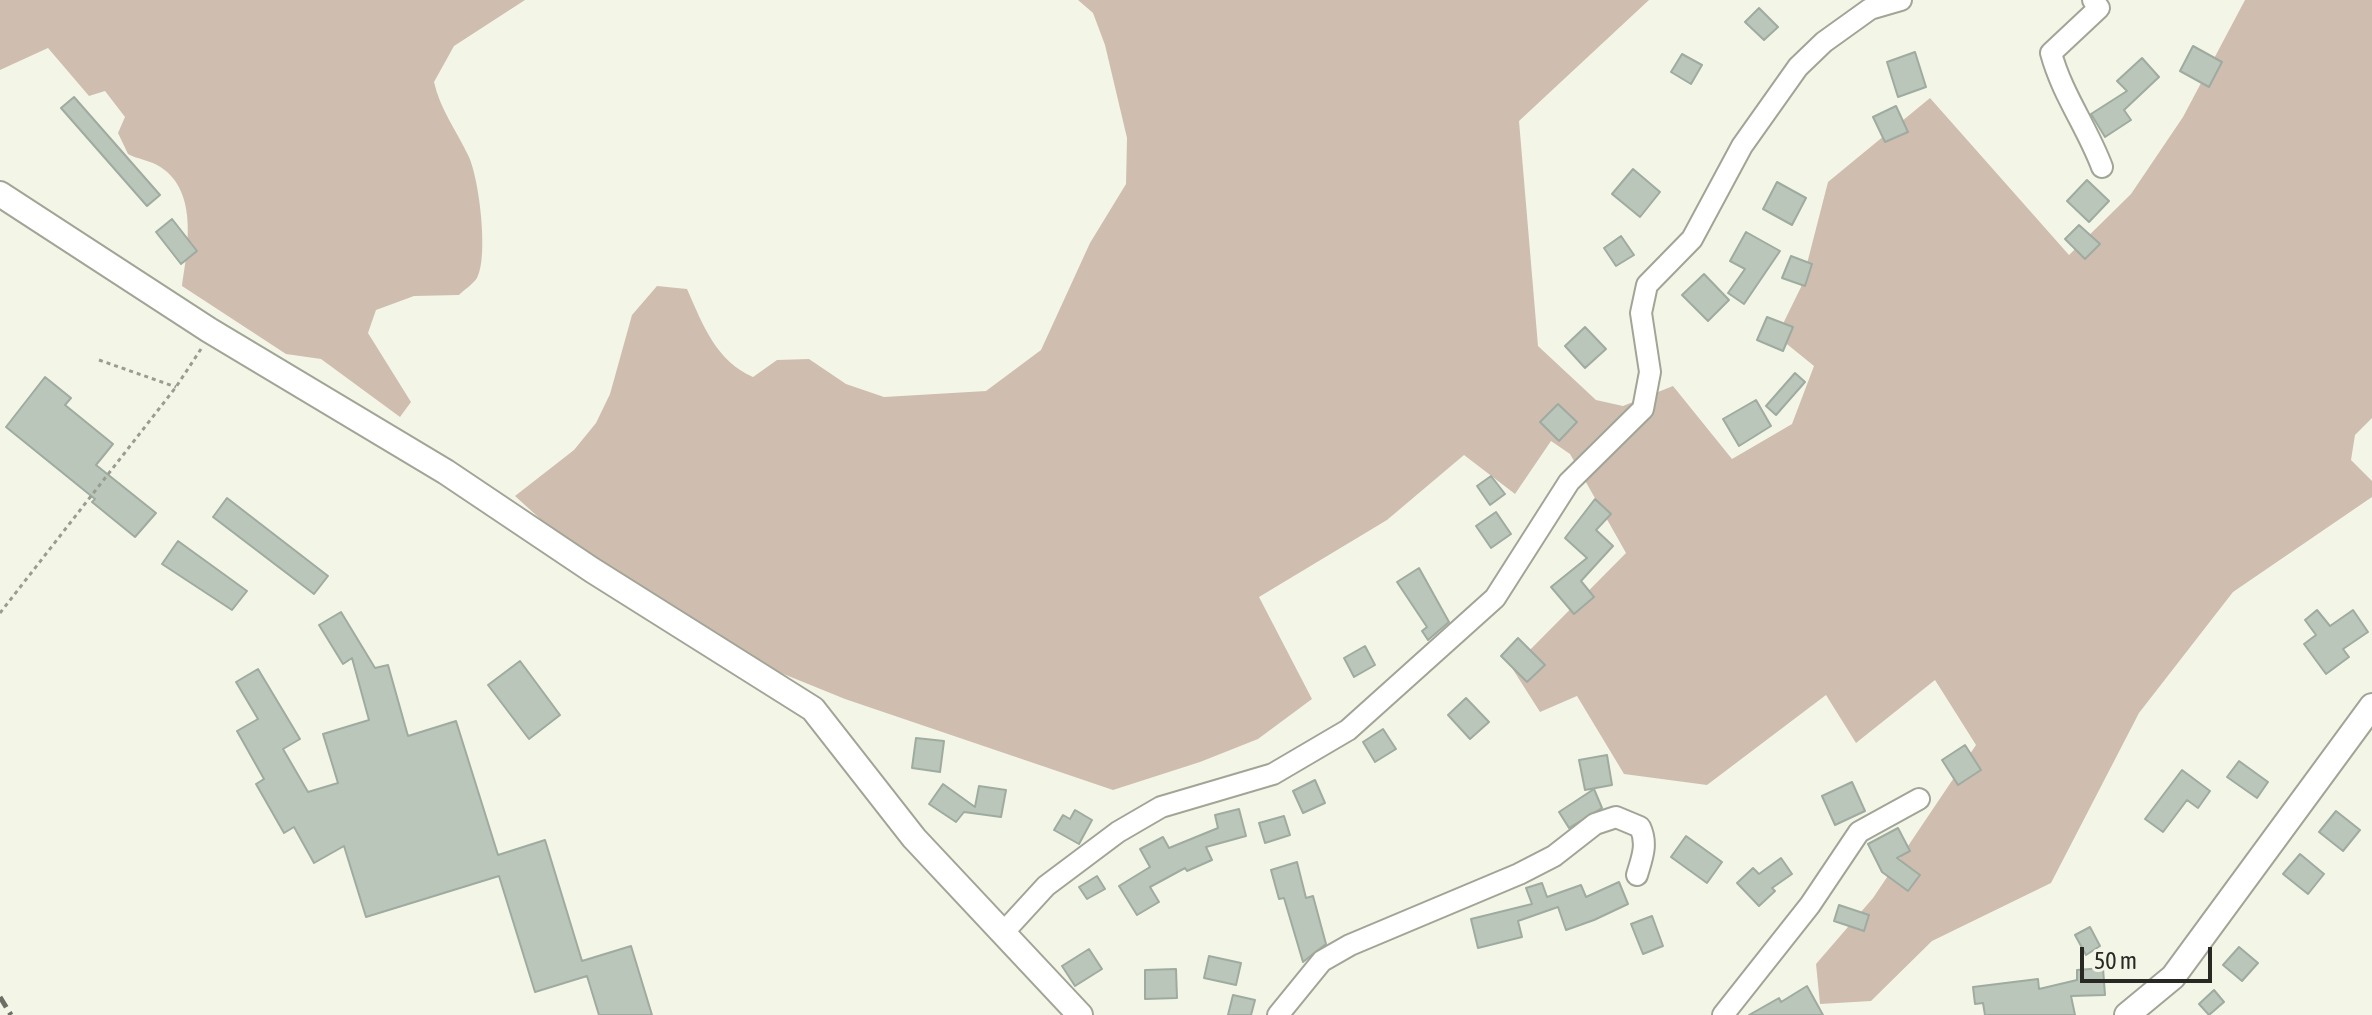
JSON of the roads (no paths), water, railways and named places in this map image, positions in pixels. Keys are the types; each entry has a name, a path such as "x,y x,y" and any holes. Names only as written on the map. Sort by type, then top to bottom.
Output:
{"street":[{"path":"1002,934 1046,886 1128,826 1161,807 1273,774 1348,730 1495,598 1569,482 1643,409 1650,372 1641,313 1647,285 1692,239 1742,146 1798,67 1824,42 1870,9 1901,0"},
{"path":"2093,0 2099,8 2051,53 2056,73 2071,105 2086,125 2102,167"},
{"path":"0,194 209,330 446,472 592,570 813,709 914,838 1080,1015"},
{"path":"2127,1015 2173,977 2372,706"},
{"path":"1723,1015 1810,905 1859,832 1919,799"},
{"path":"1278,1015 1322,961 1350,945 1519,874 1554,856 1595,824 1616,817 1640,827 1645,837 1637,875"}],"railway":[{"path":"0,997 11,1015"}]}
